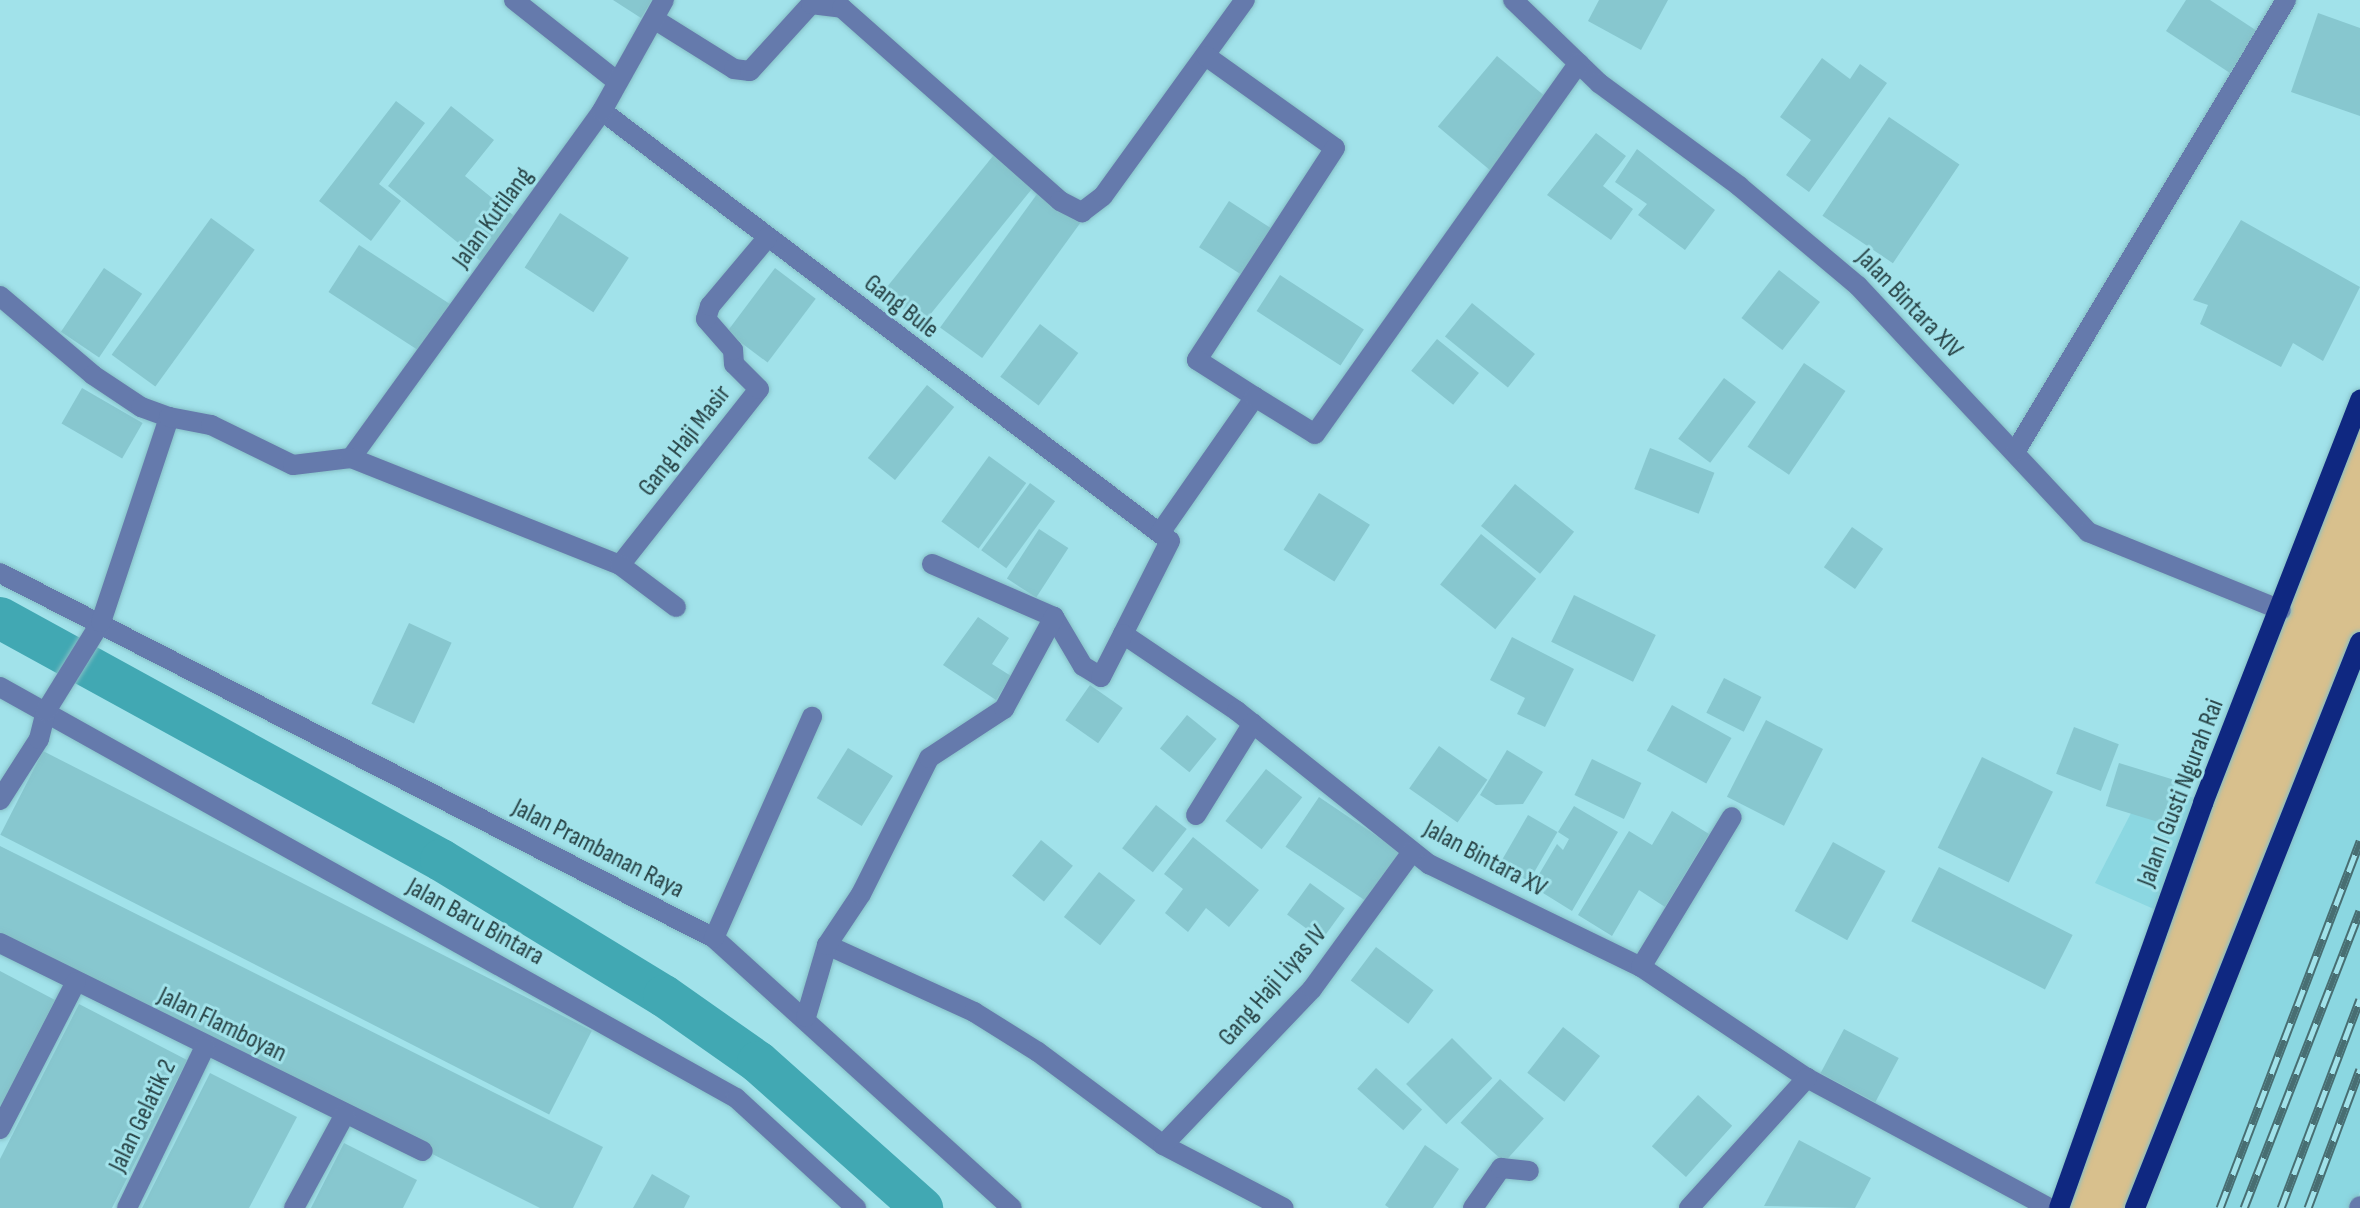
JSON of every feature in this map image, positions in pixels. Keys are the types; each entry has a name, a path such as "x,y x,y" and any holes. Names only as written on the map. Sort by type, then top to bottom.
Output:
{"main road":[{"name":"Jalan I Gusti Ngurah Rai","path":"2059,1208 2203,803 2281,610 2360,400"},
{"path":"2135,1208 2360,642"}],"street":[{"path":"514,0 618,82"},
{"name":"Jalan Kutilang","path":"351,458 602,111 664,0"},
{"path":"654,19 734,69 750,71 811,4 842,8 1060,201 1082,212 1103,196 1245,0"},
{"name":"Jalan Bintara XIV","path":"1513,0 1579,63 1836,266 2088,532 2281,610"},
{"path":"1532,17 1544,0"},
{"path":"2015,452 2286,0"},
{"path":"1206,56 1335,148 1197,360 1315,434 1579,63"},
{"name":"Gang Bule","path":"602,111 1165,537"},
{"name":"Gang Haji Masir","path":"620,565 759,389 734,364 733,350 706,319 710,306 768,237"},
{"path":"0,296 93,375 141,407 169,417 211,425 293,465 351,458 620,565 676,607"},
{"path":"932,564 1054,617 1083,666 1101,677 1165,537 1255,397"},
{"path":"0,800 39,739 46,711 101,622 169,417"},
{"name":"Jalan Prambanan Raya","path":"0,573 714,938 806,1017 1012,1208"},
{"path":"806,1017 827,945 861,894 929,758 1004,709 1054,617"},
{"name":"Jalan Bintara XV","path":"1123,634 1253,723 1412,852 1641,967 1807,1078 2049,1208"},
{"name":"Jalan Baru Bintara","path":"0,687 736,1098 856,1208"},
{"path":"714,938 812,717"},
{"path":"1196,815 1253,723"},
{"path":"1641,967 1732,817"},
{"name":"Gang Haji Liyas IV","path":"1163,1145 1312,989 1412,852"},
{"name":"Jalan Flamboyan","path":"0,943 205,1047 423,1151"},
{"path":"827,945 974,1012 1038,1052 1163,1145 1284,1208"},
{"path":"0,1129 76,982"},
{"name":"Jalan Gelatik 2","path":"127,1208 205,1047"},
{"path":"1689,1208 1807,1078"},
{"path":"294,1208 345,1114"},
{"path":"1473,1208 1501,1168 1529,1171"}],"shaded area":[{"path":"2360,400 2360,642 2135,1208 2059,1208"},
{"path":"2360,642 2360,1192 2353,1208 2135,1208"},
{"path":"2147,782 2197,799 2156,910 2095,883"}],"building":[{"path":"613,0 652,0 641,18"},
{"path":"1599,0 1668,0 1641,50 1588,21"},
{"path":"2186,0 2210,0 2257,31 2230,73 2166,31"},
{"path":"2318,13 2360,28 2360,116 2291,92"},
{"path":"1497,56 1550,100 1491,171 1438,126"},
{"path":"1822,58 1850,79 1860,64 1887,83 1809,192 1786,175 1811,140 1780,117"},
{"path":"396,101 425,123 379,184 401,201 371,241 319,201"},
{"path":"451,106 494,140 465,176 518,219 483,263 388,186"},
{"path":"1889,117 1959,165 1893,263 1822,216"},
{"path":"1596,133 1626,156 1603,186 1633,209 1611,240 1547,195"},
{"path":"1637,149 1715,210 1685,250 1638,215 1647,204 1615,182"},
{"path":"997,151 1037,183 922,325 882,292"},
{"path":"1040,190 1082,221 982,358 940,328"},
{"path":"1229,201 1272,229 1242,275 1199,247"},
{"path":"560,213 629,258 593,312 525,268"},
{"path":"211,218 255,250 155,386 112,355"},
{"path":"2241,220 2360,287 2323,361 2293,343 2281,367 2200,324 2208,305 2193,300"},
{"path":"359,245 454,307 423,354 329,292"},
{"path":"104,268 142,294 99,358 61,332"},
{"path":"775,268 816,299 768,363 727,332"},
{"path":"1779,270 1820,302 1782,350 1741,318"},
{"path":"1280,275 1364,329 1340,366 1257,311"},
{"path":"1472,303 1535,354 1508,387 1445,336"},
{"path":"1040,324 1078,353 1039,406 1000,377"},
{"path":"1437,339 1479,373 1453,405 1411,371"},
{"path":"1804,363 1845,391 1789,475 1748,447"},
{"path":"1724,378 1756,402 1710,463 1678,439"},
{"path":"927,385 954,407 895,480 868,458"},
{"path":"82,388 143,423 122,459 62,424"},
{"path":"1650,448 1714,473 1699,514 1634,489"},
{"path":"989,456 1026,483 979,549 941,522"},
{"path":"1030,483 1055,501 1006,568 981,550"},
{"path":"1515,484 1574,532 1540,574 1481,526"},
{"path":"1319,493 1370,525 1334,582 1283,550"},
{"path":"1852,527 1883,549 1855,589 1824,567"},
{"path":"1039,529 1068,548 1036,598 1007,578"},
{"path":"1481,534 1536,579 1495,629 1440,585"},
{"path":"1574,595 1656,635 1633,682 1551,642"},
{"path":"978,617 1009,638 992,664 1011,676 996,700 943,665"},
{"path":"409,623 452,643 414,724 371,704"},
{"path":"1512,637 1574,669 1545,727 1517,714 1525,698 1490,680"},
{"path":"1724,678 1761,697 1744,732 1706,713"},
{"path":"1090,685 1123,708 1098,743 1065,720"},
{"path":"1672,705 1731,738 1706,783 1647,750"},
{"path":"1187,715 1217,739 1189,772 1160,748"},
{"path":"1766,720 1823,749 1784,826 1727,797"},
{"path":"2074,727 2119,744 2101,791 2056,774"},
{"path":"1439,746 1487,780 1458,822 1409,789"},
{"path":"848,748 893,776 862,826 817,798"},
{"path":"1507,750 1543,772 1523,804 1496,805 1480,795"},
{"path":"43,751 592,1031 549,1114 0,835"},
{"path":"1982,757 2053,792 2009,882 1938,848"},
{"path":"1592,759 1641,783 1624,819 1574,795"},
{"path":"2119,763 2175,780 2162,823 2106,806"},
{"path":"1266,769 1302,797 1262,849 1225,821"},
{"path":"1319,797 1404,854 1370,904 1285,847"},
{"path":"1156,805 1187,829 1153,872 1122,848"},
{"path":"1574,806 1618,832 1572,911 1543,893 1538,876 1557,844 1563,850 1569,839 1558,832"},
{"path":"1672,811 1709,834 1665,907 1639,890 1612,936 1578,915 1629,831 1652,845"},
{"path":"1528,815 1557,832 1529,881 1500,864"},
{"path":"1193,837 1259,890 1229,927 1206,908 1188,932 1165,913 1183,889 1164,874"},
{"path":"1041,840 1073,866 1044,902 1012,876"},
{"path":"1833,842 1885,871 1847,940 1795,911"},
{"path":"0,846 603,1147 573,1208 540,1208 0,937"},
{"path":"1939,867 2073,935 2045,989 1911,921"},
{"path":"1099,872 1135,900 1100,945 1064,917"},
{"path":"1310,883 1345,908 1322,940 1287,915"},
{"path":"1376,947 1434,990 1408,1024 1351,981"},
{"path":"0,971 55,1000 0,1108"},
{"path":"79,1004 187,1060 112,1208 0,1208 0,1159"},
{"path":"1563,1027 1600,1056 1564,1102 1527,1073"},
{"path":"1844,1029 1899,1058 1875,1102 1821,1073"},
{"path":"1452,1038 1492,1078 1446,1124 1406,1084"},
{"path":"1376,1068 1422,1109 1403,1130 1357,1089"},
{"path":"210,1073 297,1117 249,1208 142,1208"},
{"path":"1500,1079 1544,1118 1504,1162 1461,1123"},
{"path":"1698,1095 1732,1126 1686,1177 1652,1146"},
{"path":"1799,1140 1871,1178 1855,1208 1764,1206"},
{"path":"344,1143 417,1180 403,1208 311,1208"},
{"path":"1425,1145 1459,1169 1433,1208 1389,1208 1385,1205"},
{"path":"652,1174 690,1196 684,1208 633,1208"}],"waterway":[{"path":"0,618 441,860 664,996 758,1062 922,1208"}],"railway":[{"path":"2220,1208 2360,841"},
{"path":"2244,1208 2360,911"},
{"path":"2281,1208 2360,999"},
{"path":"2308,1208 2360,1069"}]}
